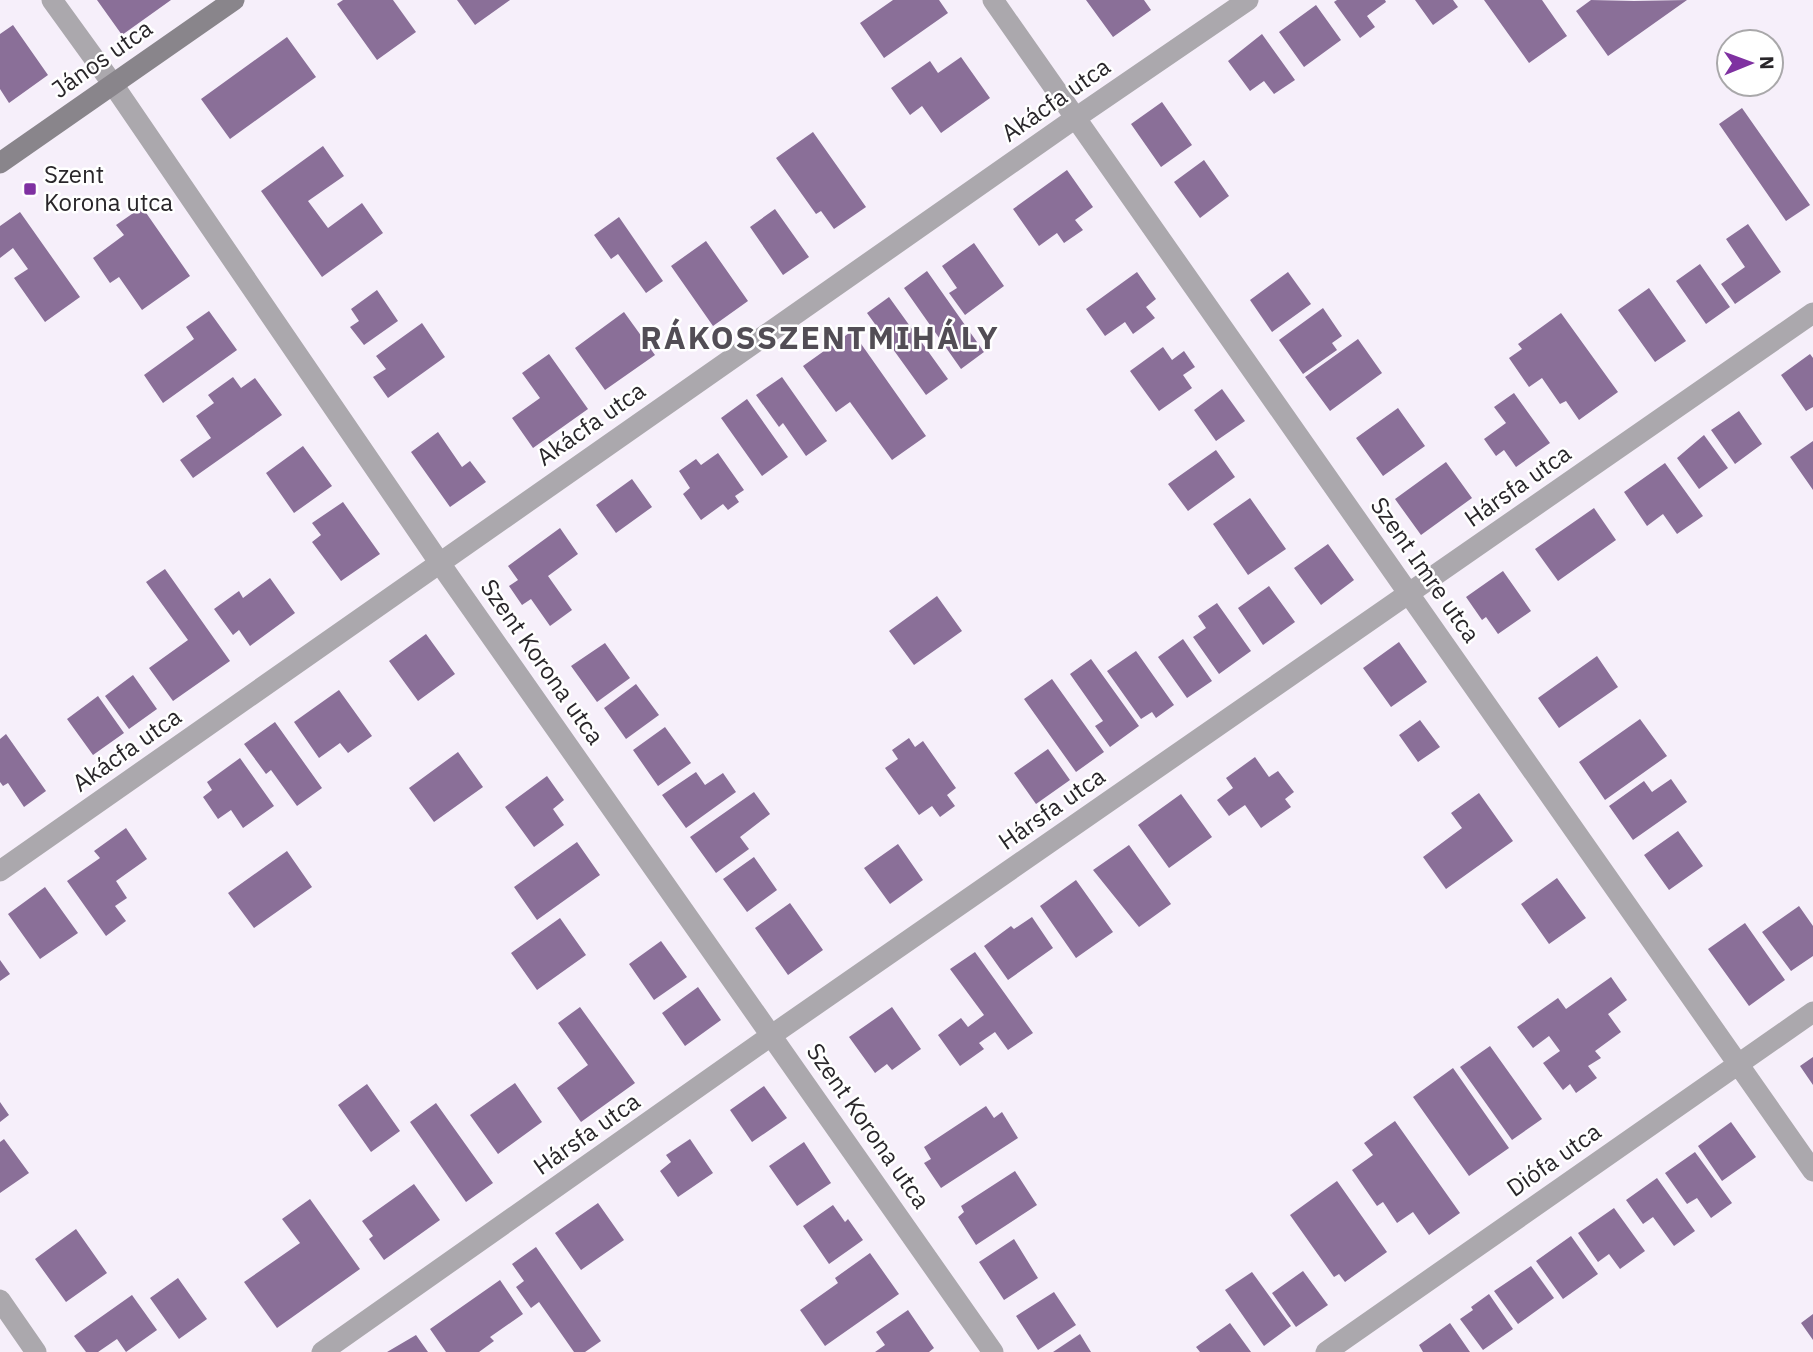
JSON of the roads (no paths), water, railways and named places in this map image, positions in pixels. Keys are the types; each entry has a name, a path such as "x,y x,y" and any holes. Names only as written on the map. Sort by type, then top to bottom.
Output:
{"street":[{"name":"Szent Korona utca","path":"52,0 112,83 439,562 993,1352"},
{"name":"János utca","path":"0,163 234,0"},
{"name":"Szent Imre utca","path":"993,0 1813,1171"},
{"name":"Akácfa utca","path":"0,871 439,562 1248,0"},
{"name":"Hársfa utca","path":"322,1352 772,1035 1813,313"},
{"name":"Diófa utca","path":"1326,1352 1813,1012"},
{"path":"0,1300 36,1352"}],"place":[{"name":"Szent Korona utca","path":"30,189"}],"district":[{"name":"RÁKOSSZENTMIHÁLY","path":"820,338"}]}
